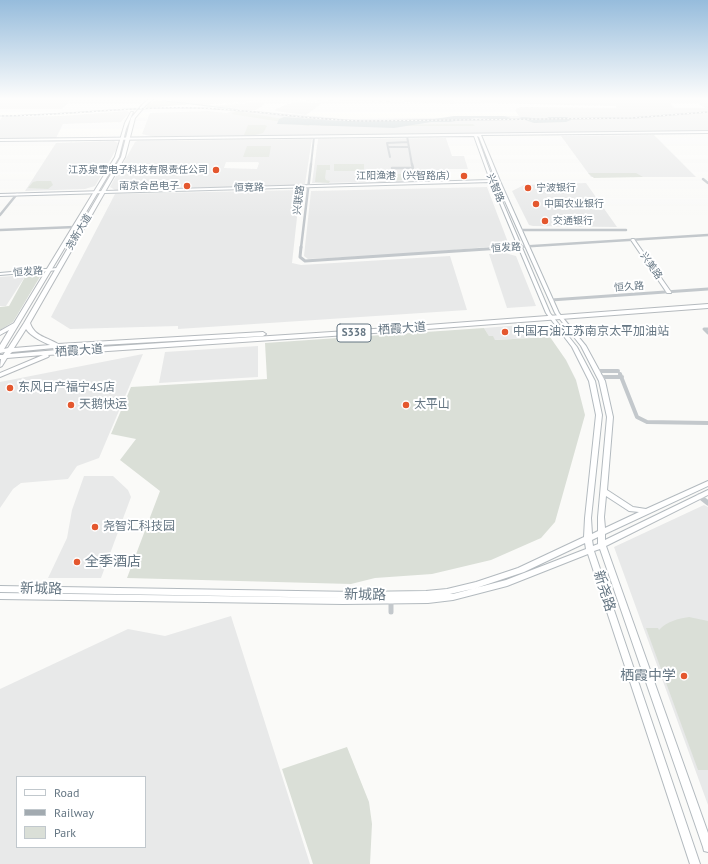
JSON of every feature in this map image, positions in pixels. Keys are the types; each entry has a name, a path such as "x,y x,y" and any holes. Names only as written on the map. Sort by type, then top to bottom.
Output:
{"main road":[{"path":"0,141 186,138"},
{"path":"126,139 190,138"},
{"name":"兴智路","path":"478,138 492,181 520,247 554,315"},
{"name":"兴智路","path":"479,138 551,300 554,315"},
{"name":"尧新大道","path":"0,365 3,357 11,350 27,323 123,157 126,139"},
{"name":"尧新大道","path":"0,350 117,157 126,139"},
{"name":"恒竞路","path":"0,195 498,181"},
{"name":"兴美路","path":"633,240 669,292"},
{"name":"恒发路","path":"0,274 57,270"},
{"name":"栖霞大道","path":"3,357 69,351 347,333 708,302"},
{"name":"栖霞大道","path":"0,350 65,344 346,329 708,306"},
{"name":"新尧路","path":"554,315 583,346 598,374 607,399 610,417 601,532 602,545 708,847"},
{"name":"新尧路","path":"554,315 574,347 592,381 599,416 588,518 588,538 590,550 696,864"},
{"path":"0,333 16,323"},
{"path":"27,323 30,330 48,342 65,344"},
{"path":"0,375 40,358 69,351"},
{"name":"新城路","path":"0,589 356,595 426,594 447,592 500,578 521,570 708,483"},
{"path":"604,491 631,509 647,511"},
{"name":"新城路","path":"0,596 391,601 441,599 475,592 513,580 590,550 708,492"}],"street":[{"name":"兴联路","path":"305,261 300,259 300,257 314,138"},
{"path":"392,168 412,168 407,138"},
{"path":"390,157 387,143 408,142"},
{"path":"388,147 408,147"},
{"path":"704,179 708,183"},
{"path":"0,215 17,194"},
{"path":"0,230 75,226"},
{"name":"恒发路","path":"520,230 626,230"},
{"name":"恒发路","path":"305,261 708,235"},
{"name":"恒久路","path":"551,300 708,289"},
{"path":"708,329 704,329 708,333"},
{"path":"598,374 620,374"},
{"path":"598,374 620,374"},
{"path":"620,374 637,417 641,420 647,422 708,423"},
{"path":"699,496 708,503"},
{"path":"391,601 391,612"}],"shaded area":[{"path":"0,138 38,138 0,139"},
{"path":"446,138 452,156 464,156 468,169 445,169 447,179 407,179 402,182 312,183 318,139"},
{"path":"563,138 657,138 696,177 591,177"},
{"path":"312,139 305,184 302,185 115,190 110,187 135,142","holes":["226,162 258,162 257,169 224,168"]},
{"path":"114,141 118,143 117,148 95,186 85,189 25,191 56,143"},
{"path":"586,183 617,227 529,225 512,191 524,185"},
{"path":"487,187 509,245 410,254 308,259 304,256 311,191"},
{"path":"300,190 292,263 301,265 450,256 467,310 178,329 178,326 70,329 51,317 115,194"},
{"path":"505,253 516,256 536,306 507,308 489,254"},
{"path":"26,275 6,306 0,306 0,277"},
{"path":"522,325 530,338 495,340 489,336 484,328"},
{"path":"258,346 258,377 159,383 165,352"},
{"path":"143,354 99,458 77,466 68,479 21,483 13,489 0,508 0,382"},
{"name":"尧智汇科技园","path":"84,476 113,476 128,490 131,497 101,578 48,578 67,538 72,510"},
{"name":"栖霞中学","path":"704,505 708,507 708,805 614,547"},
{"path":"231,616 310,864 0,864 0,689 128,629 165,636"}],"green space":[{"path":"247,146 271,146 269,157 243,157"},
{"path":"334,164 364,164 364,171 334,171"},
{"path":"317,165 330,165 330,170 326,170 325,178 326,180 330,181 329,183 315,182"},
{"path":"417,169 434,169 436,176 439,176 392,181 391,174 417,174"},
{"path":"588,173 636,173 643,177 594,178"},
{"path":"51,181 53,185 48,189 28,188 33,182"},
{"path":"26,275 41,275 13,322 0,330 0,307 9,306"},
{"path":"484,328 489,336 493,336 495,340 550,337 566,360 576,380 585,415 555,522 541,538 491,560 432,574 375,578 351,584 127,578 160,491 120,460 136,439 111,434 131,387 267,379 265,343"},
{"path":"689,617 708,621 708,770 698,770 646,628 658,628 659,630 669,622"},
{"path":"347,747 369,802 372,824 370,864 313,864 282,769"}],"place":[{"name":"江苏泉雪电子科技有限责任公司","path":"216,170"},
{"name":"江阳渔港（兴智路店）","path":"464,176"},
{"name":"南京合邑电子","path":"187,186"},
{"name":"宁波银行","path":"528,188"},
{"name":"中国农业银行","path":"536,204"},
{"name":"交通银行","path":"545,221"},
{"name":"中国石油江苏南京太平加油站","path":"505,332"},
{"name":"东风日产福宁4S店","path":"10,388"},
{"name":"天鹅快运","path":"71,405"},
{"name":"太平山","path":"406,405"},
{"name":"尧智汇科技园","path":"95,527"},
{"name":"全季酒店","path":"77,562"},
{"name":"栖霞中学","path":"684,676"}]}
